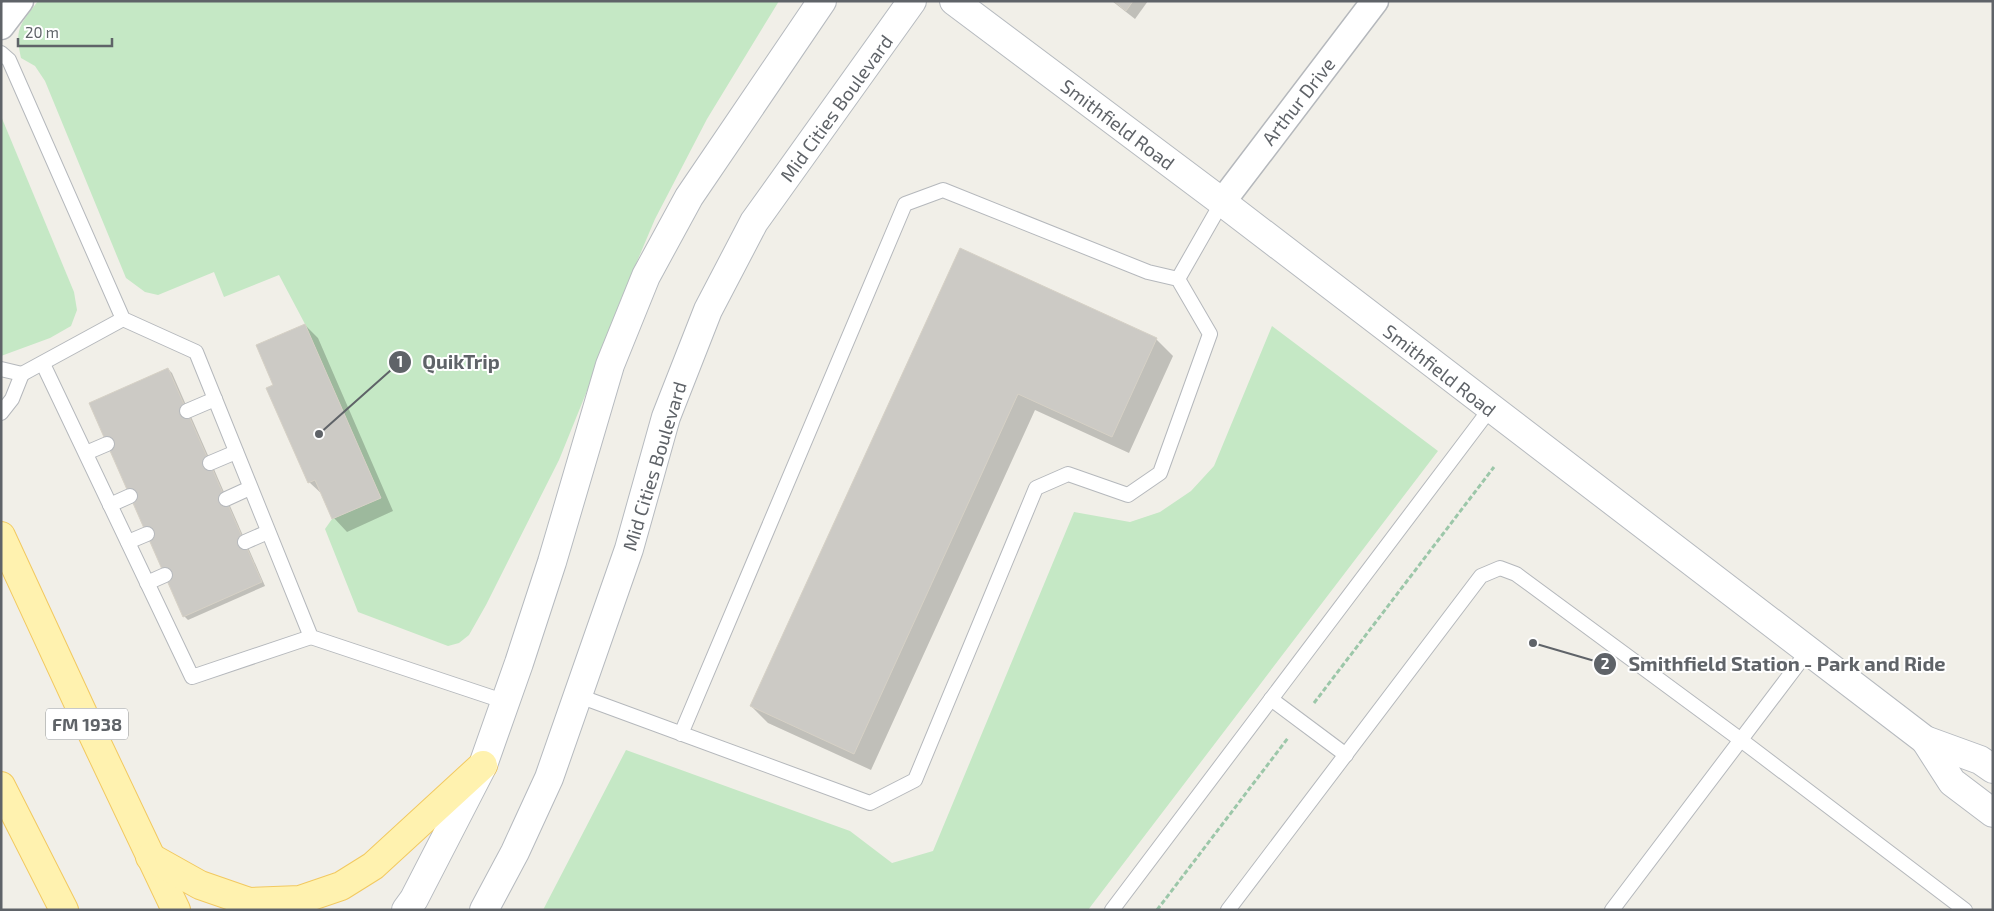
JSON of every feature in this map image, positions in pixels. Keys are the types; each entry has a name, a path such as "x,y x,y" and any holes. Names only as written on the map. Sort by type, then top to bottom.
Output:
{"main road":[{"path":"406,910 414,899 483,765 506,702 552,562 610,365 646,276 689,197 822,1"},
{"name":"Mid Cities Boulevard","path":"484,910 515,852 549,778 629,549 666,417 708,310 754,222 912,1"},
{"name":"Smithfield Road","path":"954,1 1222,202 1490,409 1925,740 1980,760 1993,769"},
{"name":"FM 1938","path":"1,536 176,910"},
{"name":"Smithfield Road","path":"1925,740 1952,782 1993,813"},
{"path":"150,857 200,885 249,902 300,900 341,886 373,866 483,765"},
{"path":"1,786 64,910"}],"street":[{"path":"1,26 20,1"},
{"name":"Arthur Drive","path":"1222,202 1375,1"}],"lane":[{"path":"1,53 9,60 123,319 196,352 311,637"},
{"path":"579,696 681,734 870,803 915,780 1036,488 1068,474 1128,496 1160,473 1210,334 1178,279 1148,272 943,190 905,204 681,734"},
{"path":"1178,279 1222,202"},
{"path":"1,369 22,374 123,319"},
{"path":"43,364 192,677 311,637 506,702"},
{"path":"1,414 12,399 22,374"},
{"path":"187,411 215,399"},
{"path":"1112,910 1490,409"},
{"path":"86,453 107,444"},
{"path":"210,463 236,452"},
{"path":"226,499 250,488"},
{"path":"110,505 130,496"},
{"path":"244,542 268,532"},
{"path":"128,542 147,534"},
{"path":"1228,910 1482,576 1500,568 1516,574 1741,740 1965,910"},
{"path":"147,583 165,575"},
{"path":"1612,910 1808,651"},
{"path":"1271,699 1346,755"}],"path":[{"path":"1157,910 1494,467"}],"green space":[{"path":"38,1 779,1 707,119 655,219 619,304 591,381 559,460 486,605 469,635 459,643 448,646 358,612 325,529 332,519 381,498 305,324 279,275 224,297 214,272 158,295 145,292 126,278 45,81 35,66 21,58 18,40 20,27"},
{"path":"1,116 74,292 77,310 71,326 50,338 1,356"},
{"path":"1272,326 1438,451 1088,910 543,910 626,750 850,831 892,863 933,851 1074,512 1130,522 1160,512 1191,491 1214,466"}],"building":[{"path":"1114,1 1133,1 1126,11"},
{"path":"960,248 1157,338 1112,437 1018,394 854,754 750,706"},
{"path":"305,324 381,498 332,519 315,480 308,483 266,388 273,385 256,345"},
{"path":"168,368 262,582 183,617 89,403"}],"place":[{"name":"QuikTrip","path":"319,434"},
{"name":"Smithfield Station - Park and Ride","path":"1533,643"}]}
